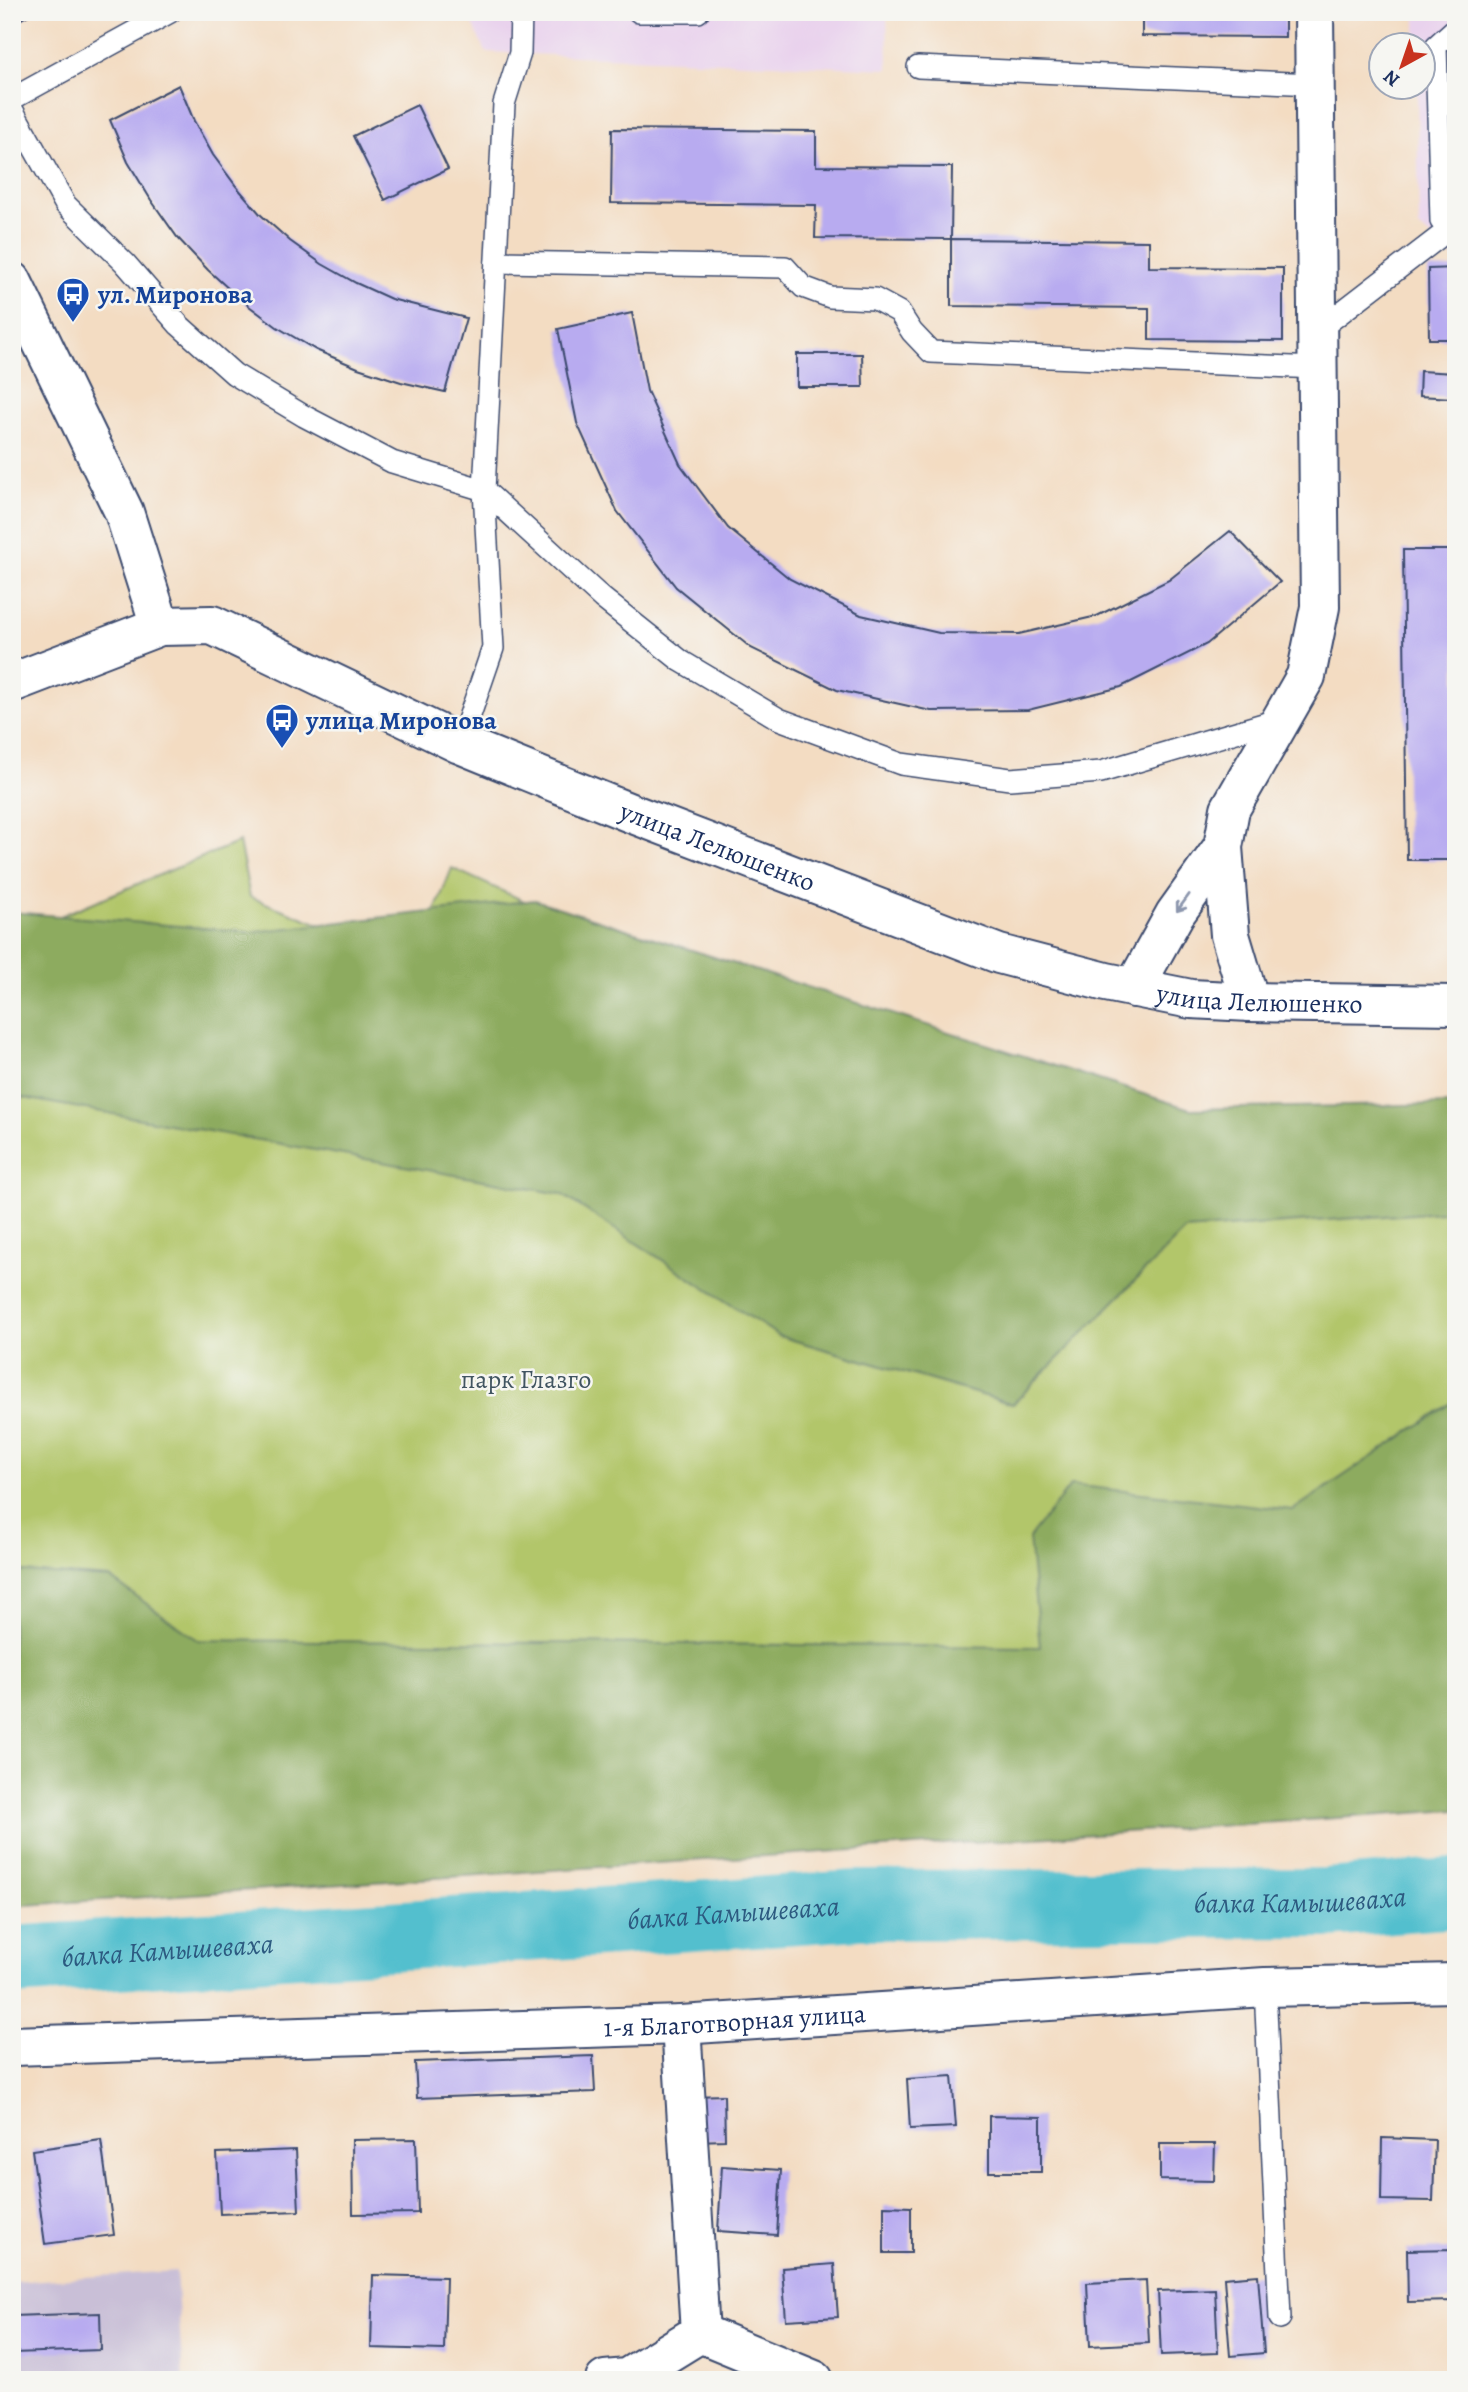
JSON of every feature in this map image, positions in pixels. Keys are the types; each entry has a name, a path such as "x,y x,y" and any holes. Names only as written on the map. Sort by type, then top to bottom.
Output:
{"street":[{"path":"1250,1002 1230,935 1223,847 1230,809 1306,676 1320,607 1314,12"},
{"path":"12,281 124,512 160,626"},
{"name":"улица Лелюшенко","path":"12,683 160,626 212,625 460,744 628,812 999,954 1134,988 1191,999 1456,1005"},
{"path":"1134,988 1175,914 1223,847"},
{"name":"1-я Благотворная улица","path":"12,2046 681,2025 1265,1987 1456,1983"},
{"path":"681,2025 700,2333"},
{"path":"605,2380 627,2378 700,2333"},
{"path":"700,2333 814,2380"}],"lane":[{"path":"12,99 170,12"},
{"path":"460,744 493,648 484,490 504,104 520,53 521,12"},
{"path":"639,12 698,12"},
{"path":"1317,331 1453,230 1441,221 1436,46 1456,28"},
{"path":"918,67 1314,84"},
{"path":"12,109 65,204 125,263 179,326 234,374 304,416 392,462 484,490 602,598 681,661 779,719 901,764 1010,779 1101,772 1282,718"},
{"path":"496,262 785,267 803,287 830,297 875,299 899,312 912,332 931,352 1318,368"},
{"path":"1265,1987 1280,2318"}],"shaded area":[{"path":"466,12 887,12 888,69 486,52"},
{"path":"1416,12 1456,12 1456,259 1419,227 1417,102 1436,102 1436,32 1416,32"},
{"path":"176,2271 183,2380 12,2380 12,2282"}],"green space":[{"name":"парк Глазго","path":"239,842 250,897 415,961 452,868 1111,1170 1456,1172 1456,1757 12,1844 12,936"},
{"path":"535,900 1190,1109 1456,1104 1456,1211 1185,1230 1013,1404 779,1336 561,1194 12,1096 12,912 252,932"},
{"path":"1456,1400 1456,1810 12,1906 12,1571 110,1578 198,1640 1040,1647 1029,1538 1071,1485 1293,1510"}],"building":[{"path":"12,12 34,12 12,24"},
{"path":"1142,12 1285,12 1285,37 1142,36"},
{"path":"179,85 194,121 213,155 261,215 290,241 322,264 391,299 466,318 445,392 358,368 316,350 277,327 241,300 177,237 128,162 110,120"},
{"path":"417,105 448,169 385,200 353,136"},
{"path":"612,129 816,131 816,166 952,167 951,239 815,238 816,205 611,203"},
{"path":"951,239 1149,241 1149,267 1283,268 1283,341 1149,340 1149,308 951,306"},
{"path":"1456,268 1456,339 1429,339 1428,269"},
{"path":"632,313 647,391 680,464 728,528 790,579 861,615 939,633 1019,634 1097,616 1169,580 1230,531 1280,582 1207,644 1121,687 1028,710 931,711 837,690 751,648 676,587 617,511 577,423 558,329"},
{"path":"797,354 862,354 863,387 797,387"},
{"path":"1420,371 1454,373 1453,398 1419,396"},
{"path":"1403,550 1456,550 1456,860 1407,860"},
{"path":"593,2056 595,2092 417,2098 415,2062"},
{"path":"952,2076 956,2127 910,2129 907,2079"},
{"path":"724,2095 725,2140 696,2141 694,2096"},
{"path":"989,2116 1041,2117 1041,2172 989,2172"},
{"path":"1382,2138 1435,2140 1433,2201 1381,2200"},
{"path":"416,2139 418,2213 353,2214 352,2140"},
{"path":"101,2140 114,2235 45,2244 32,2150"},
{"path":"1160,2144 1215,2144 1214,2181 1160,2180"},
{"path":"296,2150 299,2211 220,2214 217,2153"},
{"path":"722,2166 781,2170 777,2235 718,2231"},
{"path":"884,2206 911,2207 911,2253 884,2253"},
{"path":"1456,2249 1456,2301 1408,2302 1407,2250"},
{"path":"834,2264 838,2317 786,2320 782,2268"},
{"path":"373,2275 446,2277 444,2350 371,2348"},
{"path":"1258,2275 1264,2353 1230,2356 1224,2278"},
{"path":"1146,2280 1149,2343 1090,2346 1087,2283"},
{"path":"1215,2289 1218,2353 1161,2355 1158,2291"},
{"path":"100,2313 101,2350 12,2353 12,2316"}],"waterway":[{"name":"балка Камышеваха","path":"12,1961 858,1905 1327,1903 1456,1893"}],"place":[{"name":"ул. Миронова","path":"73,324"},
{"name":"улица Миронова","path":"282,750"}]}
